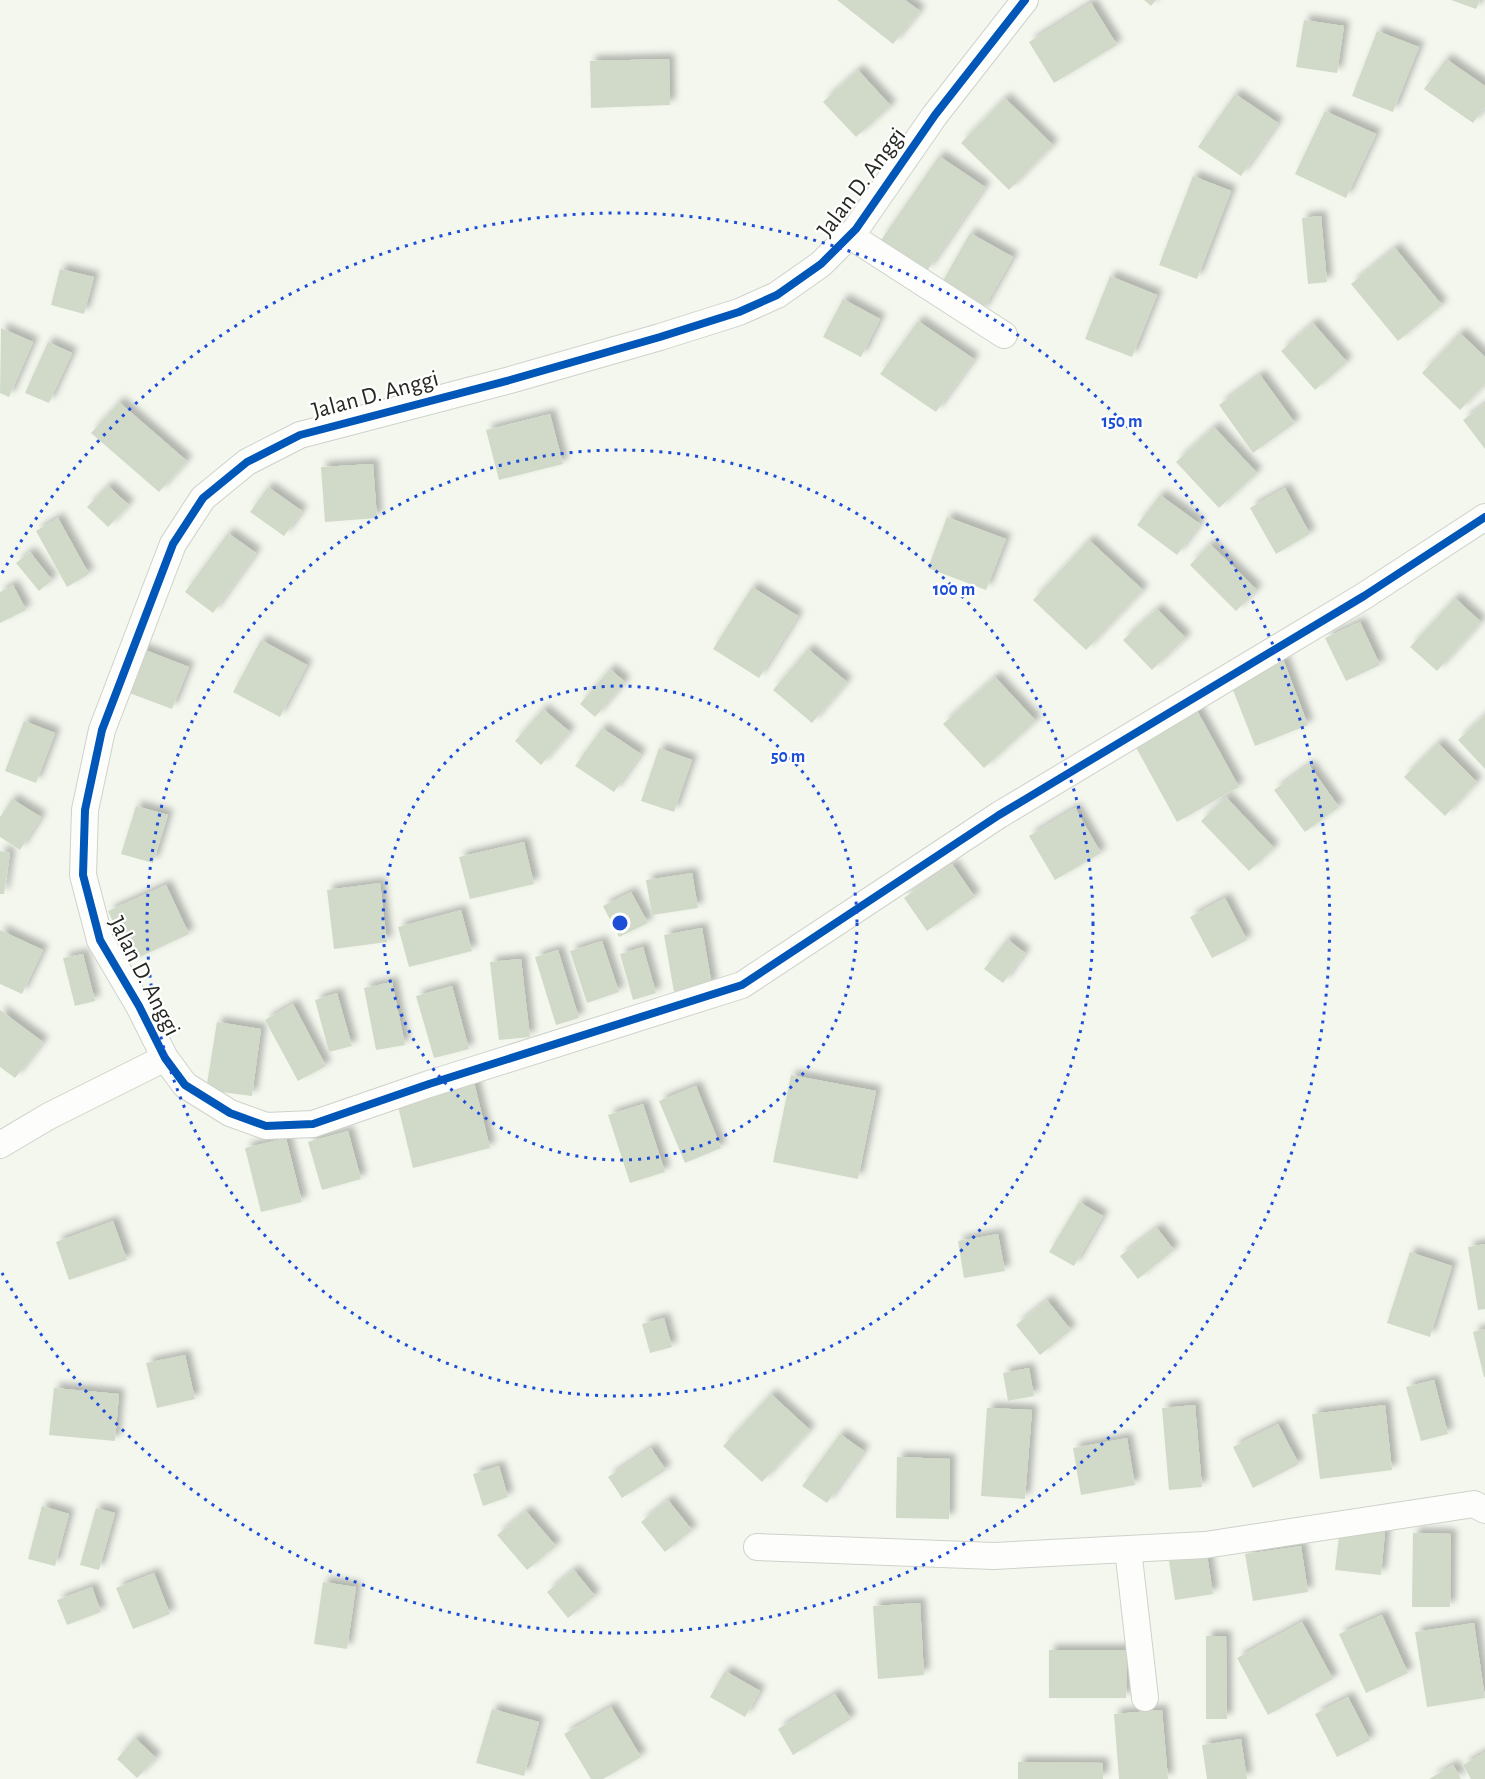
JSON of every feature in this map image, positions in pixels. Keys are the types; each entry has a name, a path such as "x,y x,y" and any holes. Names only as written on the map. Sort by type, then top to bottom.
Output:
{"street":[{"name":"Jalan D. Anggi","path":"1025,0 935,115 849,235 821,264 786,288 739,312 510,380 300,435 247,462 203,498 173,544 102,730 85,810 83,875 100,940 139,1006 165,1058 185,1085 230,1113 266,1125 313,1124 429,1084 742,985 999,815 1364,596 1485,517"},
{"path":"849,235 1004,335"},
{"path":"0,1145 49,1116 165,1058"},
{"path":"757,1547 994,1556 1204,1545 1474,1504 1485,1510"},
{"path":"1128,1549 1145,1698"}],"building":[{"path":"837,0 905,0 920,11 893,44"},
{"path":"1144,0 1156,0 1151,6"},
{"path":"1451,0 1480,0 1476,9"},
{"path":"1091,3 1117,45 1054,83 1029,42"},
{"path":"1304,20 1344,26 1337,73 1296,67"},
{"path":"1377,31 1419,47 1393,112 1352,96"},
{"path":"669,59 670,105 591,108 590,61"},
{"path":"1446,59 1485,86 1485,107 1473,123 1424,89"},
{"path":"858,70 891,106 856,137 823,102"},
{"path":"1235,94 1278,123 1241,176 1198,147"},
{"path":"1005,98 1053,145 1009,190 961,143"},
{"path":"1325,111 1376,134 1346,198 1295,174"},
{"path":"939,156 985,187 927,271 881,240"},
{"path":"1193,176 1231,191 1197,279 1159,265"},
{"path":"1321,216 1327,282 1308,284 1302,218"},
{"path":"970,233 1013,257 982,312 939,288"},
{"path":"1395,248 1442,305 1398,341 1351,284"},
{"path":"60,269 94,277 84,314 51,305"},
{"path":"1110,276 1157,295 1132,357 1085,339"},
{"path":"843,299 880,319 861,357 823,337"},
{"path":"918,321 974,359 936,412 880,374"},
{"path":"1313,323 1347,362 1315,390 1281,351"},
{"path":"1,328 33,342 9,397 0,393"},
{"path":"1460,333 1485,357 1485,384 1460,410 1422,373"},
{"path":"48,342 72,353 49,403 25,393"},
{"path":"1260,375 1295,423 1253,453 1219,405"},
{"path":"119,402 187,461 159,492 91,433"},
{"path":"1485,404 1485,449 1463,420"},
{"path":"550,414 563,464 499,480 486,430"},
{"path":"1214,427 1257,473 1219,508 1176,462"},
{"path":"373,464 377,518 325,522 321,467"},
{"path":"108,486 129,505 108,527 87,507"},
{"path":"268,487 302,511 284,536 250,512"},
{"path":"1285,488 1310,534 1276,554 1250,508"},
{"path":"1160,495 1200,524 1177,555 1137,525"},
{"path":"947,517 1006,539 986,590 928,568"},
{"path":"58,518 89,574 67,587 36,531"},
{"path":"228,533 256,553 213,613 185,592"},
{"path":"1089,540 1143,590 1086,650 1033,600"},
{"path":"1210,544 1257,590 1236,611 1190,565"},
{"path":"30,552 52,580 39,591 16,563"},
{"path":"13,585 26,610 0,623 0,592"},
{"path":"752,587 798,616 759,678 713,649"},
{"path":"1455,598 1481,622 1437,671 1410,647"},
{"path":"1157,609 1186,638 1152,670 1123,640"},
{"path":"1360,622 1380,665 1346,681 1325,638"},
{"path":"261,640 307,665 280,717 233,692"},
{"path":"140,648 189,667 172,709 124,691"},
{"path":"808,649 847,682 812,723 773,690"},
{"path":"1283,659 1308,725 1255,746 1229,680"},
{"path":"610,669 625,682 595,717 580,704"},
{"path":"995,677 1036,721 984,768 943,724"},
{"path":"1195,707 1239,787 1177,822 1133,742"},
{"path":"543,709 570,732 541,765 515,741"},
{"path":"1485,715 1485,769 1458,740"},
{"path":"24,721 55,733 36,783 5,771"},
{"path":"602,728 641,754 614,792 575,766"},
{"path":"1438,743 1477,782 1445,816 1404,777"},
{"path":"659,748 692,760 674,812 641,801"},
{"path":"1309,765 1339,807 1305,832 1274,790"},
{"path":"1226,797 1274,848 1249,871 1201,821"},
{"path":"12,799 41,817 20,850 0,837 0,817"},
{"path":"136,806 168,815 153,863 121,854"},
{"path":"1075,808 1101,853 1055,880 1029,836"},
{"path":"524,842 534,884 470,899 459,857"},
{"path":"0,851 10,853 4,894 0,894"},
{"path":"952,864 975,897 927,931 904,898"},
{"path":"692,873 698,908 652,915 646,880"},
{"path":"380,883 387,942 334,949 327,890"},
{"path":"166,885 189,934 131,961 108,911"},
{"path":"631,892 648,923 619,937 603,906"},
{"path":"1225,898 1247,940 1212,958 1190,917"},
{"path":"461,910 472,951 409,967 398,927"},
{"path":"702,928 712,986 674,992 664,935"},
{"path":"0,930 43,950 22,994 0,984"},
{"path":"1007,939 1025,953 1003,983 984,969"},
{"path":"602,941 619,992 587,1003 570,951"},
{"path":"643,947 656,993 633,1000 620,954"},
{"path":"558,950 579,1018 556,1025 535,957"},
{"path":"83,954 95,1001 75,1006 63,958"},
{"path":"521,959 530,1037 499,1040 490,962"},
{"path":"392,982 405,1045 376,1050 364,988"},
{"path":"452,986 469,1049 434,1058 416,996"},
{"path":"337,993 352,1046 329,1052 315,1000"},
{"path":"293,1004 326,1066 298,1081 265,1020"},
{"path":"0,1010 43,1042 15,1078 0,1067"},
{"path":"217,1022 261,1029 252,1096 206,1090"},
{"path":"791,1075 876,1091 858,1179 773,1162"},
{"path":"474,1082 490,1148 413,1168 397,1102"},
{"path":"696,1086 721,1148 685,1163 659,1101"},
{"path":"643,1104 665,1172 630,1183 608,1115"},
{"path":"348,1131 361,1179 322,1190 308,1142"},
{"path":"286,1138 302,1202 261,1212 245,1148"},
{"path":"1079,1202 1103,1216 1074,1266 1049,1252"},
{"path":"113,1221 127,1260 69,1280 56,1242"},
{"path":"1157,1228 1174,1250 1138,1279 1120,1256"},
{"path":"998,1234 1005,1271 964,1278 958,1241"},
{"path":"1485,1244 1485,1309 1478,1310 1468,1247"},
{"path":"1410,1252 1452,1266 1430,1337 1387,1323"},
{"path":"1047,1300 1071,1330 1040,1355 1016,1325"},
{"path":"664,1318 672,1347 650,1353 642,1324"},
{"path":"1485,1329 1485,1377 1484,1377 1473,1332"},
{"path":"185,1355 195,1399 157,1408 146,1363"},
{"path":"1029,1368 1034,1396 1008,1401 1003,1373"},
{"path":"1434,1380 1448,1434 1421,1441 1406,1387"},
{"path":"54,1388 119,1394 115,1441 49,1435"},
{"path":"771,1394 810,1430 762,1482 723,1446"},
{"path":"1195,1405 1202,1487 1169,1490 1162,1408"},
{"path":"1385,1405 1392,1470 1320,1479 1312,1414"},
{"path":"987,1408 1032,1410 1025,1499 981,1496"},
{"path":"1278,1424 1299,1464 1253,1488 1233,1447"},
{"path":"840,1434 864,1451 827,1503 802,1486"},
{"path":"1127,1438 1135,1485 1081,1495 1073,1448"},
{"path":"651,1448 666,1470 622,1498 608,1477"},
{"path":"897,1457 950,1459 949,1519 896,1518"},
{"path":"499,1466 508,1497 483,1506 473,1474"},
{"path":"668,1500 692,1530 665,1552 641,1522"},
{"path":"42,1506 69,1514 55,1566 28,1559"},
{"path":"96,1508 115,1513 99,1570 80,1565"},
{"path":"526,1511 556,1546 527,1570 497,1535"},
{"path":"1340,1527 1385,1532 1381,1575 1335,1570"},
{"path":"1413,1533 1451,1534 1450,1607 1412,1607"},
{"path":"1301,1546 1308,1592 1253,1601 1245,1554"},
{"path":"1207,1555 1213,1594 1175,1600 1169,1561"},
{"path":"574,1570 595,1596 568,1618 547,1592"},
{"path":"154,1573 170,1614 133,1629 116,1588"},
{"path":"323,1582 356,1587 347,1649 314,1644"},
{"path":"92,1587 101,1612 67,1625 57,1600"},
{"path":"920,1603 924,1675 878,1679 873,1606"},
{"path":"1382,1615 1408,1673 1366,1693 1339,1634"},
{"path":"1302,1622 1333,1679 1268,1715 1237,1658"},
{"path":"1474,1623 1485,1698 1427,1707 1415,1632"},
{"path":"1206,1636 1226,1636 1227,1719 1206,1719"},
{"path":"1049,1650 1127,1650 1126,1698 1049,1698"},
{"path":"725,1671 760,1691 745,1717 710,1697"},
{"path":"835,1694 851,1719 793,1755 778,1729"},
{"path":"1348,1697 1370,1740 1337,1757 1315,1714"},
{"path":"611,1707 641,1757 603,1779 591,1779 564,1734"},
{"path":"492,1709 539,1722 524,1776 476,1763"},
{"path":"1162,1710 1168,1779 1119,1779 1114,1714"},
{"path":"135,1738 156,1758 137,1778 117,1759"},
{"path":"1241,1739 1247,1779 1207,1779 1202,1745"},
{"path":"1485,1752 1485,1779 1471,1779 1463,1765"},
{"path":"1018,1762 1103,1763 1103,1779 1018,1779"},
{"path":"1453,1765 1461,1779 1429,1779"}],"cycle path":[{"path":"1025,0 935,115 856,229 821,264 777,295 739,312 660,337 510,380 300,435 247,462 203,498 173,544 102,730 85,810 83,875 100,940 139,1006 165,1058 185,1085 230,1113 266,1126 313,1124 429,1084 742,985 999,815 1364,596 1485,517"}]}
